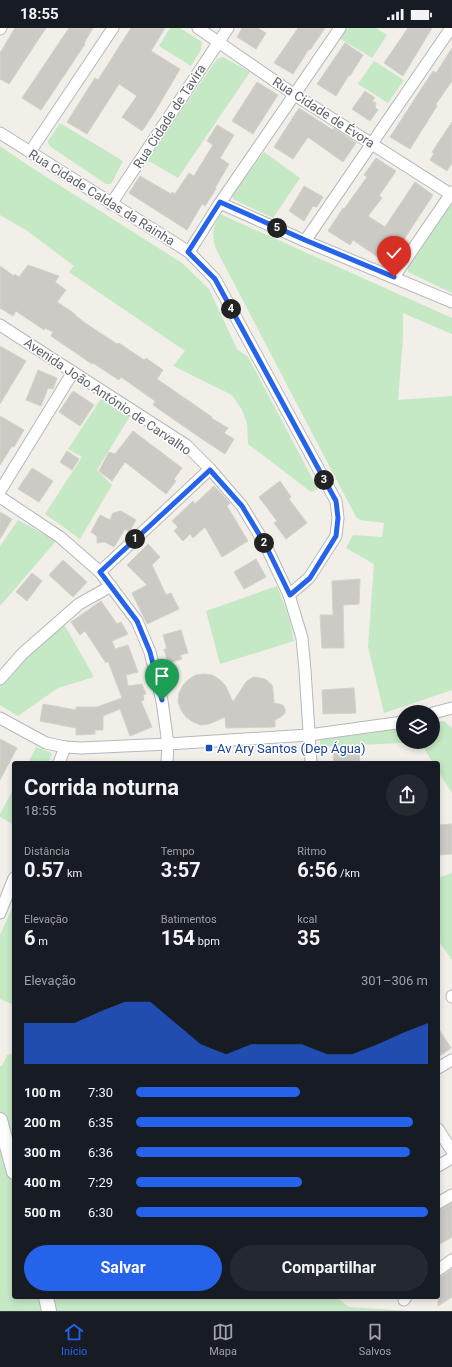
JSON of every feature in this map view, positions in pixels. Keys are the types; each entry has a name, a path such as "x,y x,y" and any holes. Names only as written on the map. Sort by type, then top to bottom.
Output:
{"street":[{"path":"30,152 113,28"},
{"name":"Rua Cidade de Évora","path":"198,28 295,95 371,144 452,193"},
{"name":"Rua Cidade de Tavira","path":"111,204 228,28"},
{"path":"188,252 220,202 340,28"},
{"path":"305,240 451,28"},
{"name":"Rua Cidade Caldas da Rainha","path":"0,133 188,252 215,279 336,501 338,518 336,536 310,578 290,595"},
{"path":"394,277 452,193"},
{"path":"220,202 305,240 452,302"},
{"name":"Avenida João António de Carvalho","path":"0,325 186,445 242,506 265,544 290,595 302,638 311,761"},
{"path":"0,491 73,372"},
{"path":"100,572 210,470"},
{"path":"0,497 60,536 100,572 137,621 150,652 162,700 168,744 166,761"},
{"path":"0,679 22,654 79,604 111,586"},
{"path":"440,711 452,708"},
{"path":"0,718 46,743 65,747 81,748 309,735 396,723"},
{"path":"60,761 65,747"},
{"path":"0,913 12,883"},
{"path":"440,1067 452,1060"},
{"path":"0,1120 12,1165"},
{"path":"440,1132 452,1151"},
{"path":"440,1165 452,1158"},
{"path":"440,1202 452,1195"},
{"path":"440,1269 452,1260"},
{"path":"46,1299 49,1311"}],"green space":[{"path":"170,28 180,28 202,42 201,50 191,66 159,46"},
{"path":"345,28 376,28 387,35 372,58 339,38"},
{"path":"223,57 250,72 178,178 147,160 217,59"},
{"path":"374,61 404,80 388,103 358,84"},
{"path":"60,123 123,161 111,184 106,184 51,147 48,141"},
{"path":"0,146 182,263 209,289 237,349 248,357 318,489 311,492 248,444 247,423 242,410 232,395 173,366 185,351 69,272 74,266 26,230 0,215"},
{"path":"264,152 300,178 273,218 233,199 232,194"},
{"path":"449,205 452,205 452,293 408,272 408,267"},
{"path":"220,214 452,318 452,334 403,313 403,338 398,400 452,396 452,690 408,705 396,705 396,709 384,713 368,647 374,564 346,548 353,535 382,537 384,523 360,520 356,517 215,247 214,230"},
{"path":"102,397 130,416 97,470 112,485 80,539 45,514 82,457 68,449"},
{"path":"18,520 56,541 0,606 0,546"},
{"path":"277,586 289,618 294,641 220,664 206,611"},
{"path":"64,624 94,677 58,688 18,716 0,705 0,684 6,676"},
{"path":"444,721 452,728 452,793 440,774 440,761 432,761 424,749 440,749 440,722"},
{"path":"396,729 396,743 320,747 320,740"},
{"path":"36,747 52,753 49,761 29,761"},
{"path":"12,792 12,824 0,817 0,814"},
{"path":"452,873 452,960 440,943 440,877"},
{"path":"12,908 12,1004 0,999 0,935"},
{"path":"12,1054 12,1299 339,1299 349,1307 409,1311 0,1311 0,1066 2,1066 7,1055"}],"building":[{"path":"15,28 46,28 9,84 0,79 0,53"},
{"path":"69,28 93,28 84,43 85,44 41,110 22,98"},
{"path":"131,28 165,28 151,51 180,69 142,131 122,117 137,96 119,84 87,134 67,122 95,78 98,80"},
{"path":"242,28 258,28 266,33 256,49 237,37"},
{"path":"298,28 325,28 293,74 274,63"},
{"path":"408,28 432,28 403,76 384,63"},
{"path":"345,43 363,55 336,96 317,84"},
{"path":"452,48 452,81 436,104 437,106 410,149 390,137 433,71 436,73"},
{"path":"257,82 278,95 253,134 232,121"},
{"path":"365,91 375,98 372,101 376,103 375,107 378,110 370,121 352,109"},
{"path":"299,108 333,130 334,128 356,143 343,162 308,137 293,159 274,147"},
{"path":"452,122 452,163 447,171 430,160 434,153 432,152"},
{"path":"217,125 234,135 220,158 229,164 215,188 216,189 205,206 202,204 187,230 129,193 140,176 171,194 172,192 175,194 189,173 194,176 213,145 207,141"},
{"path":"376,158 396,171 379,196 382,198 368,216 385,227 415,182 433,195 388,264 353,240 350,245 328,231 343,208 344,209 367,177 364,175"},
{"path":"304,186 323,197 317,207 313,206 304,221 289,211"},
{"path":"28,265 59,276 55,282 66,290 57,302 117,344 119,343 144,360 146,358 163,370 157,379 212,417 211,418 228,428 224,433 234,439 225,454 153,405 155,401 121,377 119,380 93,363 92,364 51,336 53,332 45,328 44,330 16,311 13,316 0,308 0,266 14,276 15,274 19,277"},
{"path":"0,346 26,361 0,404"},
{"path":"38,370 57,378 53,389 48,388 41,406 26,400"},
{"path":"73,391 94,405 80,426 59,412"},
{"path":"0,416 24,430 14,447 12,446 0,465"},
{"path":"133,431 182,468 174,479 176,481 166,494 125,462 112,481 99,471 109,452 115,454"},
{"path":"67,451 79,459 72,470 60,462"},
{"path":"32,468 53,481 39,502 18,489"},
{"path":"280,481 291,497 289,499 307,523 286,539 274,523 277,521 259,497"},
{"path":"214,486 230,503 227,506 248,541 222,557 205,527 193,538 190,534 183,541 174,531 178,527 172,521 193,501 195,504"},
{"path":"121,511 136,520 129,532 125,529 114,547 105,542 97,543 97,536 91,532 100,515 110,520 113,513"},
{"path":"0,512 12,519 0,539"},
{"path":"148,544 160,557 152,565 166,595 171,593 179,609 147,624 132,593 147,585 127,565"},
{"path":"256,559 266,577 244,589 234,572"},
{"path":"63,560 87,582 73,597 49,575"},
{"path":"32,573 42,581 27,601 16,592"},
{"path":"360,579 359,604 343,605 344,648 322,648 320,615 333,615 332,581"},
{"path":"101,601 117,624 121,622 128,634 112,641 115,649 128,645 138,672 126,675 128,686 142,684 146,694 143,695 144,700 141,701 152,727 130,736 120,709 103,716 103,730 95,730 95,734 76,735 76,728 40,721 43,704 76,710 76,707 97,707 122,698 108,661 106,663 85,631 80,635 71,622"},
{"path":"181,630 188,653 180,655 182,659 168,663 164,649 167,649 163,635"},
{"path":"196,675 212,675 219,679 225,685 233,702 246,682 250,679 254,677 265,679 272,685 274,703 283,705 285,713 275,720 275,727 226,728 225,717 209,724 201,725 193,722 186,717 181,710 178,702 179,693 183,685 189,679"},
{"path":"354,688 356,713 323,714 322,690"},
{"path":"0,739 17,748 0,780"},
{"path":"359,751 360,761 334,761 333,753"},
{"path":"452,824 452,854 440,855 440,825"},
{"path":"440,1031 451,1048 440,1056"},
{"path":"452,1203 452,1237 440,1244 440,1210"},
{"path":"452,1269 452,1297 438,1306 438,1299 440,1299 440,1276"}],"place":[{"name":"Av Ary Santos (Dep Água)","path":"209,748"}],"route":[{"path":"162,700 150,652 137,621 100,572 210,470 242,506 265,544 290,595 310,578 336,536 338,518 336,501 215,279 188,252 220,202 305,240 394,277"}]}
